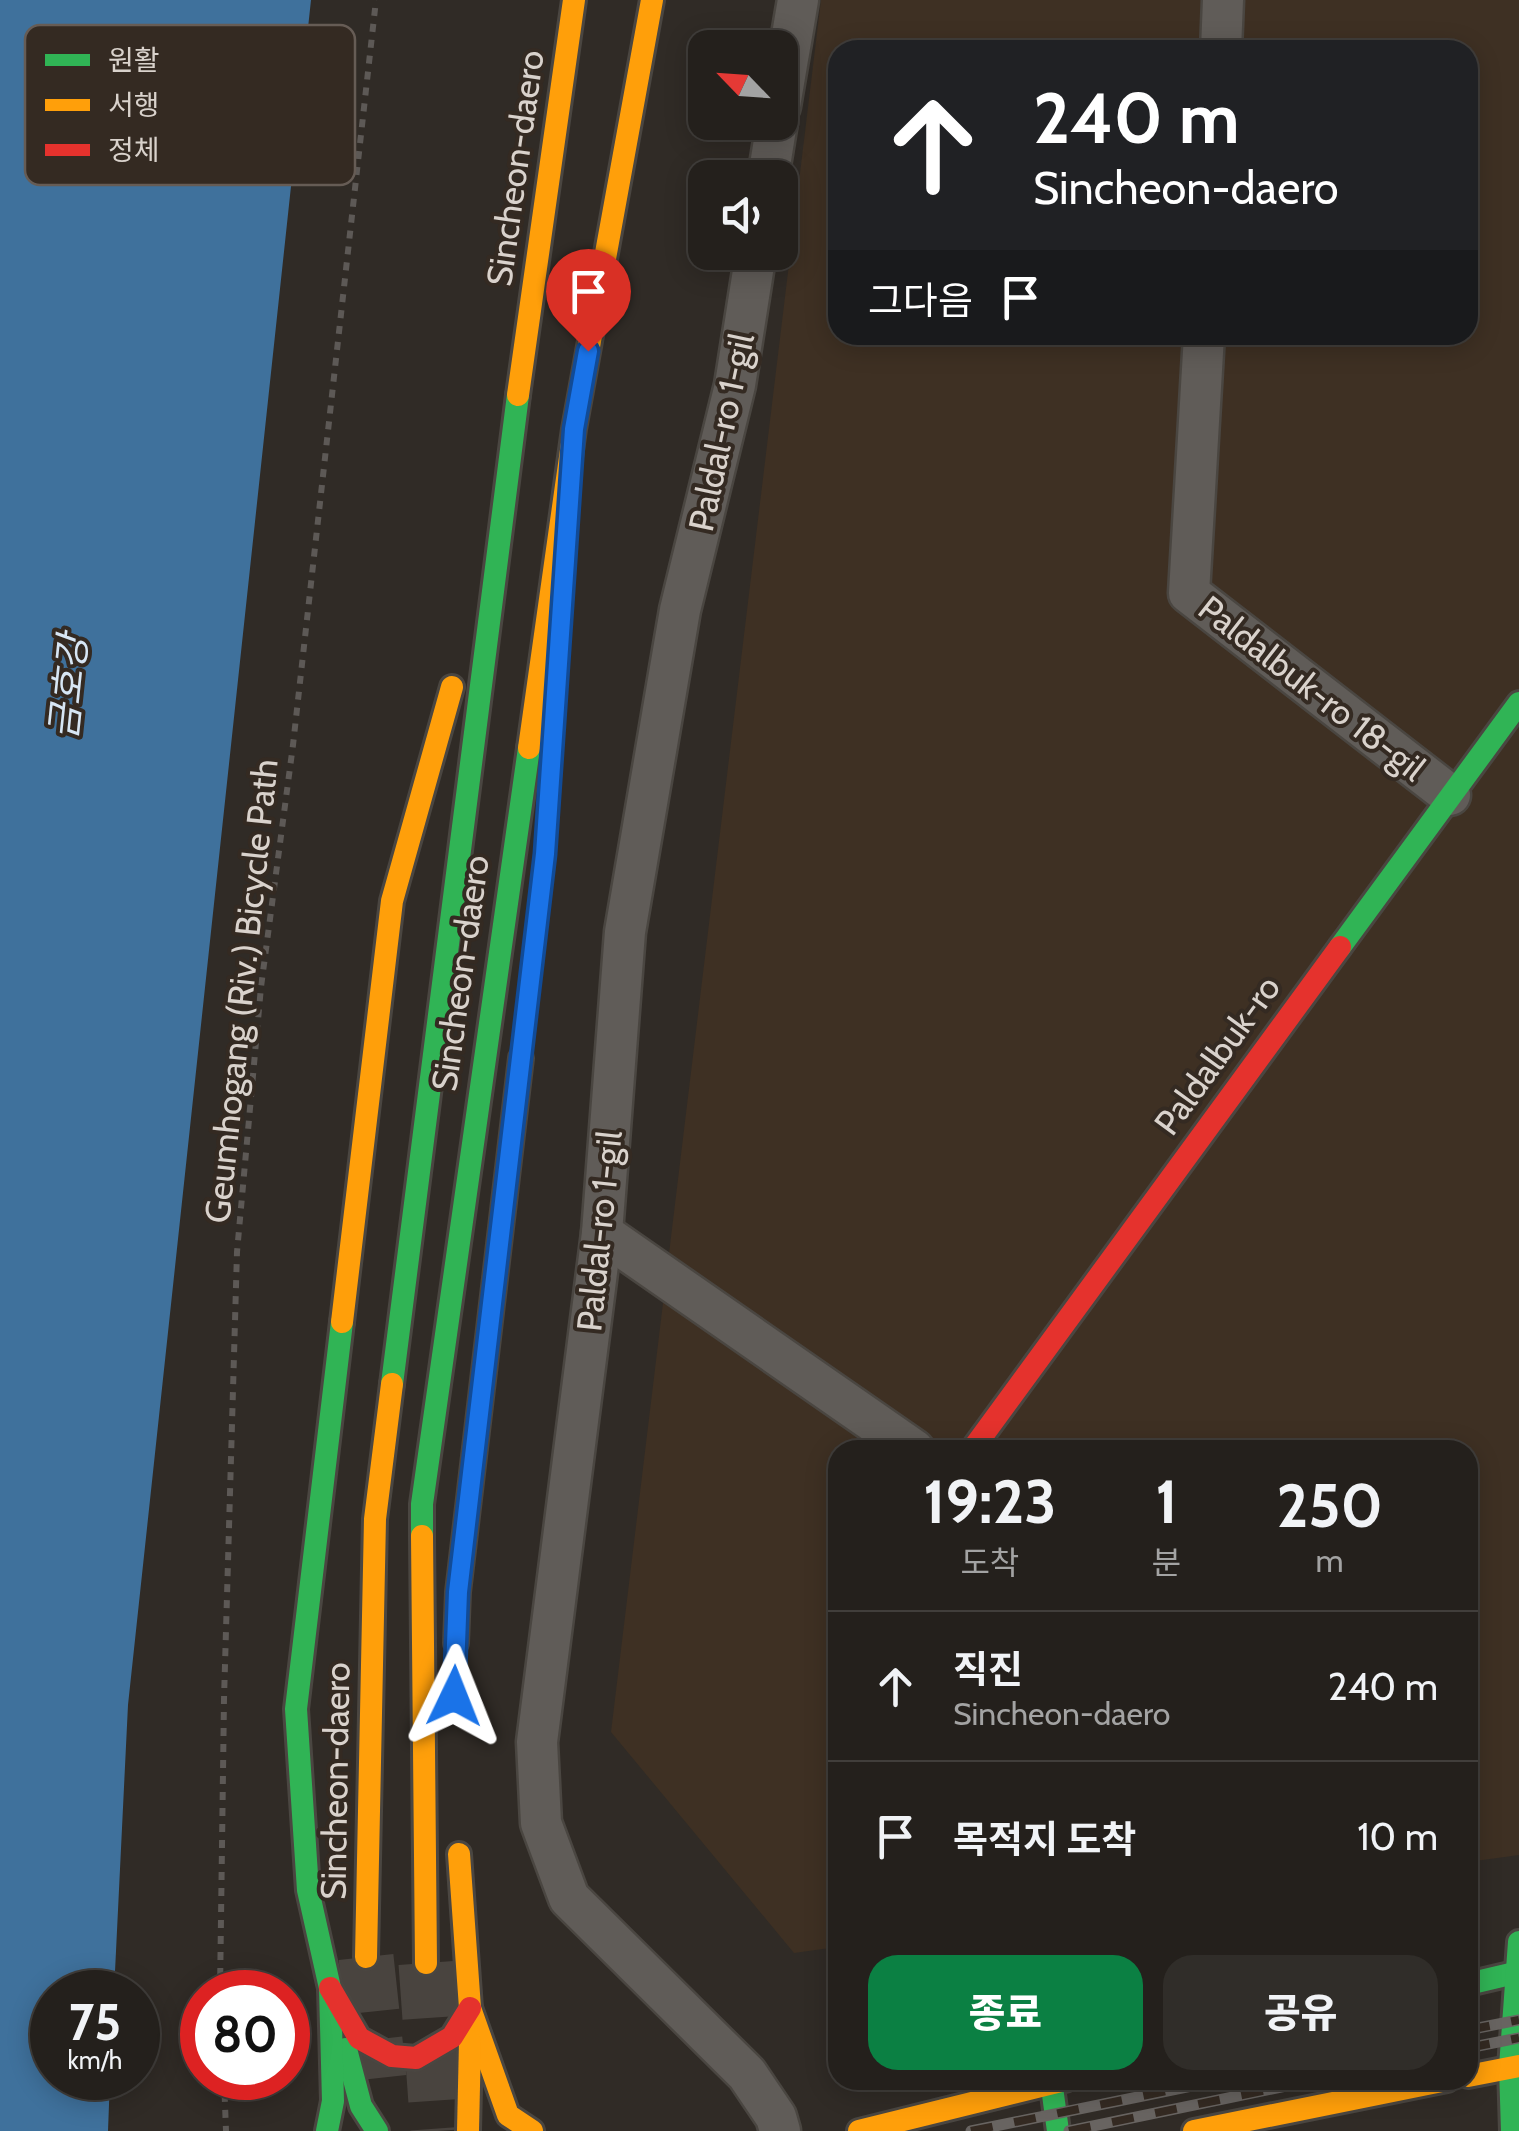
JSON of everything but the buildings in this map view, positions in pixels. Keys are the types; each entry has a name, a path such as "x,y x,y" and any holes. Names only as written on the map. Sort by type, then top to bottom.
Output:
{"main road":[{"name":"Sincheon-daero","path":"366,1957 375,1519 502,506 574,0"},
{"name":"Sincheon-daero","path":"426,1962 422,1504 574,429 652,0"},
{"path":"552,757 574,429"},
{"path":"377,2131 361,2106 308,1890 296,1709 392,901 502,506"},
{"name":"Paldalbuk-ro","path":"979,1440 1519,703"},
{"path":"456,1669 458,1592 524,1028"},
{"path":"458,1840 470,2008 468,2131"},
{"path":"1512,2131 1519,1942"},
{"path":"1478,1982 1518,1972"},
{"path":"330,1988 359,2038 392,2056 416,2058 452,2038 470,2008"},
{"path":"328,2131 332,2102 330,1988"},
{"path":"470,2008 508,2115 532,2131"},
{"path":"1478,2074 1514,2066"},
{"path":"859,2131 1020,2090"},
{"path":"1056,2090 1058,2131"},
{"path":"1194,2131 1397,2090"}],"street":[{"path":"793,30 798,0"},
{"path":"1221,40 1224,0"},
{"name":"Paldal-ro 1-gil","path":"753,270 734,385 680,610 625,932 602,1233 537,1742 541,1822 569,1898 748,2074 776,2117 780,2131"},
{"name":"Paldalbuk-ro 18-gil","path":"1203,345 1190,593 1450,795"},
{"path":"602,1233 900,1440"}],"path":[{"name":"Geumhogang (Riv.) Bicycle Path","path":"220,1970 225,1641 238,1252 261,986 293,745 376,0"},
{"path":"225,2100 226,2131"}],"shaded area":[{"path":"821,0 1519,0 1519,1855 1478,1861 1478,1440 828,1440 828,1948 794,1953 611,1732 788,270 798,270 798,190"}],"water":[{"name":"금호강","path":"0,0 311,0 308,25 25,25 25,185 291,185 128,1705 115,1970 30,1970 30,2100 109,2100 108,2131 0,2131"}],"tunnel":[{"path":"366,1957 379,2078"},
{"path":"426,1963 438,2131"}],"railway":[{"path":"1478,2028 1519,2020"},
{"path":"1478,2046 1519,2038"},
{"path":"971,2131 1172,2090"},
{"path":"1069,2131 1267,2090"}],"traffic: fast":[{"path":"392,1384 518,395"},
{"path":"1340,947 1519,703"},
{"path":"422,1536 422,1504 529,748"},
{"path":"327,2131 333,2101 330,1988 308,1890 296,1709 342,1322"},
{"path":"1512,2131 1510,2067 1519,1942"},
{"path":"1478,1982 1519,1972"},
{"path":"346,2049 361,2106 377,2131"},
{"path":"1052,2090 1058,2131"}],"traffic: slow":[{"path":"518,395 574,0"},
{"path":"529,748 574,429 652,0"},
{"path":"342,1322 392,901 452,687"},
{"path":"456,1643 458,1592 521,1058"},
{"path":"366,1957 375,1519 392,1384"},
{"path":"422,1536 426,1963"},
{"path":"459,1854 470,2008 508,2115 532,2131"},
{"path":"468,2131 470,2041"},
{"path":"1478,2074 1519,2066"},
{"path":"859,2131 1025,2090"},
{"path":"1194,2131 1397,2090"}],"traffic: jam":[{"path":"979,1440 1340,947"},
{"path":"330,1988 359,2038 392,2056 416,2058 452,2037 470,2008"}],"route":[{"path":"454,1696 458,1592 545,854 574,429 588,351"}]}
